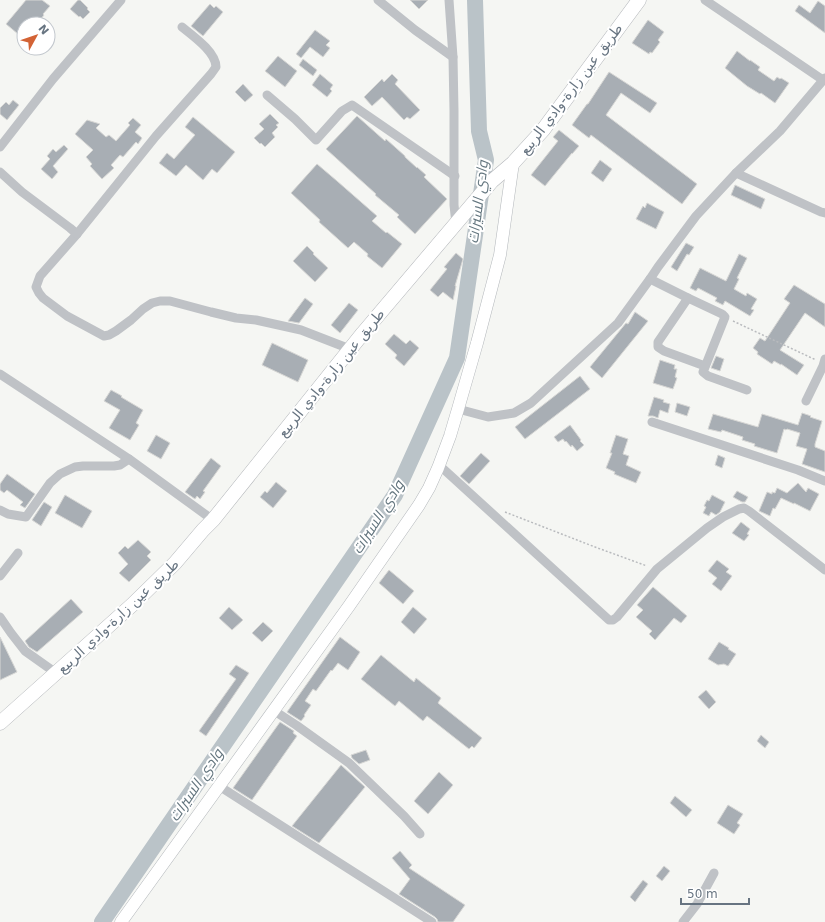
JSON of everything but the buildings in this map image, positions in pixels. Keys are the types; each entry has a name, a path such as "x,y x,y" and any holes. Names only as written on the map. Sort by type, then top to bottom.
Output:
{"main road":[{"name":"طريق عين زارة-وادي الربيع","path":"0,724 132,605 175,563 213,520 350,349 492,181 513,163 543,130 639,0"},
{"path":"121,922 349,606 419,506 429,488 439,465 458,409 477,343 500,254 513,163"}],"street":[{"path":"0,147 53,79 121,0"},
{"path":"378,0 453,57"},
{"path":"449,0 453,57 454,205 456,224"},
{"path":"458,409 488,417 514,413 531,403 618,323 696,216 736,173 780,131 824,79 705,0"},
{"path":"182,27 201,43 210,53 214,58 216,67 156,136 77,234 40,276 36,287 39,293 43,298 67,316 104,336 116,331 152,303 170,301 217,314 256,320 301,330 350,349"},
{"path":"267,95 295,118 316,140 342,111 352,104 455,176"},
{"path":"0,172 22,192 77,234"},
{"path":"736,173 825,213"},
{"path":"650,279 722,314 725,317 704,366 703,372 708,376 748,390"},
{"path":"688,298 658,342 658,347 664,352 704,366"},
{"path":"806,401 824,361"},
{"path":"0,374 129,459 213,520"},
{"path":"652,422 798,470 825,481"},
{"path":"0,510 8,514 26,517 50,483 60,474 75,467 120,465 129,459"},
{"path":"439,465 609,620 613,620 617,617 657,570 707,528 723,517 744,508 825,570"},
{"path":"0,576 18,553"},
{"path":"0,617 25,651 56,673"},
{"path":"273,710 349,763 398,810 420,834"},
{"path":"219,786 432,922"},
{"path":"683,922 697,904 714,873"}],"path":[{"path":"725,317 824,361"},
{"path":"503,511 657,570"}],"waterway":[{"name":"وادي السيرات","path":"102,922 395,495 457,358 486,160 479,131 475,0"}]}
